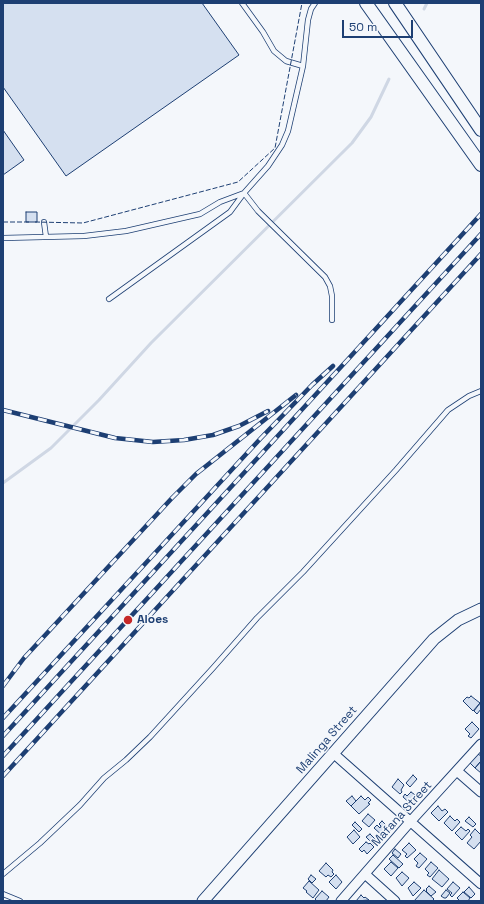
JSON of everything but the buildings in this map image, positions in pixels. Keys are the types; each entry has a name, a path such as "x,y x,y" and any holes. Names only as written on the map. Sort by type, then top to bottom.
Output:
{"main road":[{"path":"366,3 481,165"},
{"path":"395,3 481,130"}],"street":[{"name":"Malinga Street","path":"203,901 434,639 458,620 481,608"},
{"name":"Mafana Street","path":"341,901 481,744"},
{"path":"333,752 481,884"},
{"path":"457,771 481,792"},
{"path":"365,874 395,901"}],"lane":[{"path":"242,3 274,51 286,61 303,66"},
{"path":"108,299 230,212 244,193 268,166 282,145 288,131 303,66 308,20 311,9 315,3"},
{"path":"244,193 258,211 324,277 330,286 332,296 332,320"},
{"path":"3,238 84,236 126,231 200,214 220,202 244,193"},
{"path":"44,222 46,237"},
{"path":"3,874 40,843 80,806 104,778 126,760 150,737 257,618 303,572 448,410 481,390"},
{"path":"3,894 20,901"}],"waterway":[{"path":"424,9 427,3"},
{"path":"3,483 51,448 99,400 151,343 352,143 371,117 389,79"}],"railway":[{"path":"3,736 481,214"},
{"path":"3,756 481,234"},
{"path":"3,776 481,254"},
{"path":"3,718 261,438 312,385 333,366"},
{"path":"3,686 24,658 196,474 296,395"},
{"path":"3,410 115,438 153,442 184,440 213,435 239,426 268,411"}],"fence":[{"path":"35,222 83,223 238,182 275,148 302,3"},
{"path":"3,222 29,222"}],"place":[{"name":"Aloes","path":"128,620"}]}
